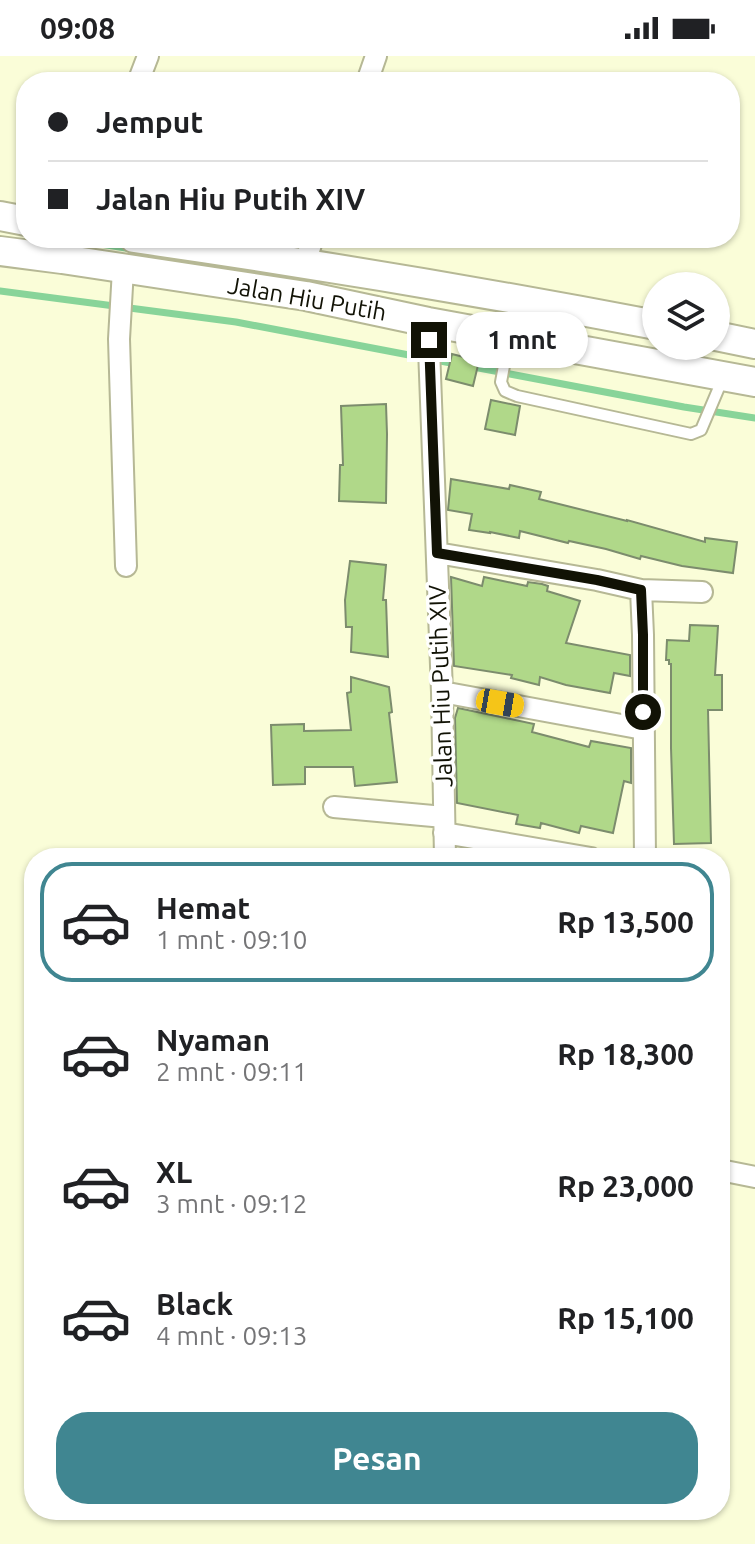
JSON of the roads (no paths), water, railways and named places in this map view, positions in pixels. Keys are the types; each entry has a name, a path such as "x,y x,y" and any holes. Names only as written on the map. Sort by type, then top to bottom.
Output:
{"street":[{"name":"Jalan Hiu Putih","path":"269,248 309,251 511,297 642,322"},
{"name":"Jalan Hiu Putih","path":"0,251 306,296 428,322 755,382"},
{"path":"123,269 119,339 126,566"},
{"path":"506,335 511,297"},
{"name":"Jalan Hiu Putih XIV","path":"428,322 445,848"},
{"path":"730,339 755,344"},
{"path":"437,553 641,590 702,592"},
{"path":"641,590 645,848"},
{"path":"442,692 643,729"},
{"path":"334,807 444,825 546,848"},
{"path":"730,1172 755,1177"}],"lane":[{"path":"506,335 501,382 505,391 691,434 701,430 723,376"}],"waterway":[{"path":"126,248 132,249"},
{"path":"0,291 236,322 456,364"},
{"path":"468,366 755,418"}]}
